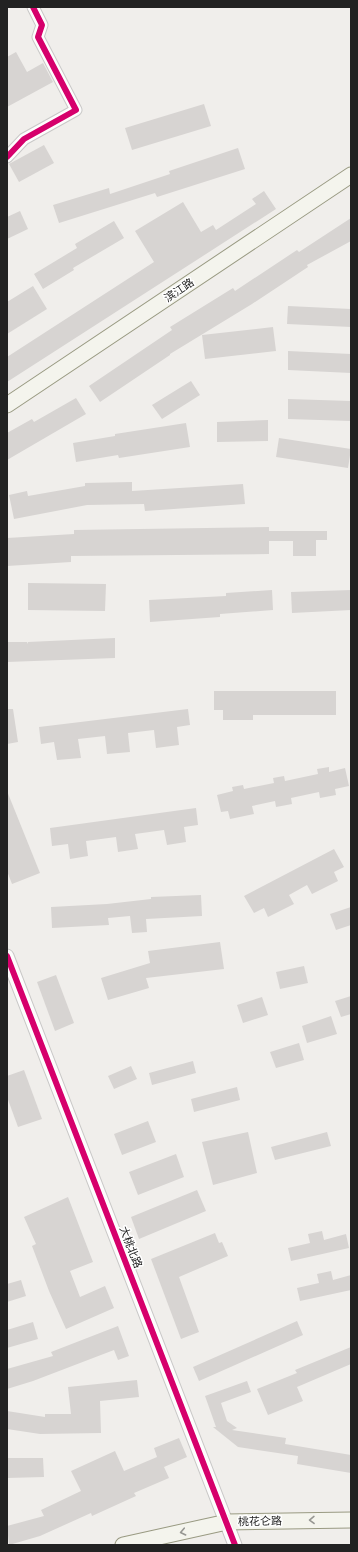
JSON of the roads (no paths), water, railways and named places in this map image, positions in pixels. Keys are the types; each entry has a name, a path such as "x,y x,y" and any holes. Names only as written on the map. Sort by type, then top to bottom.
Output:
{"main road":[{"name":"滨江路","path":"7,405 351,175"},
{"name":"桃花仑路","path":"123,1545 227,1522 351,1520"}],"street":[{"path":"7,157 24,139 76,110 38,37 42,26 33,7"},
{"name":"大桃北路","path":"7,956 235,1545"}]}
